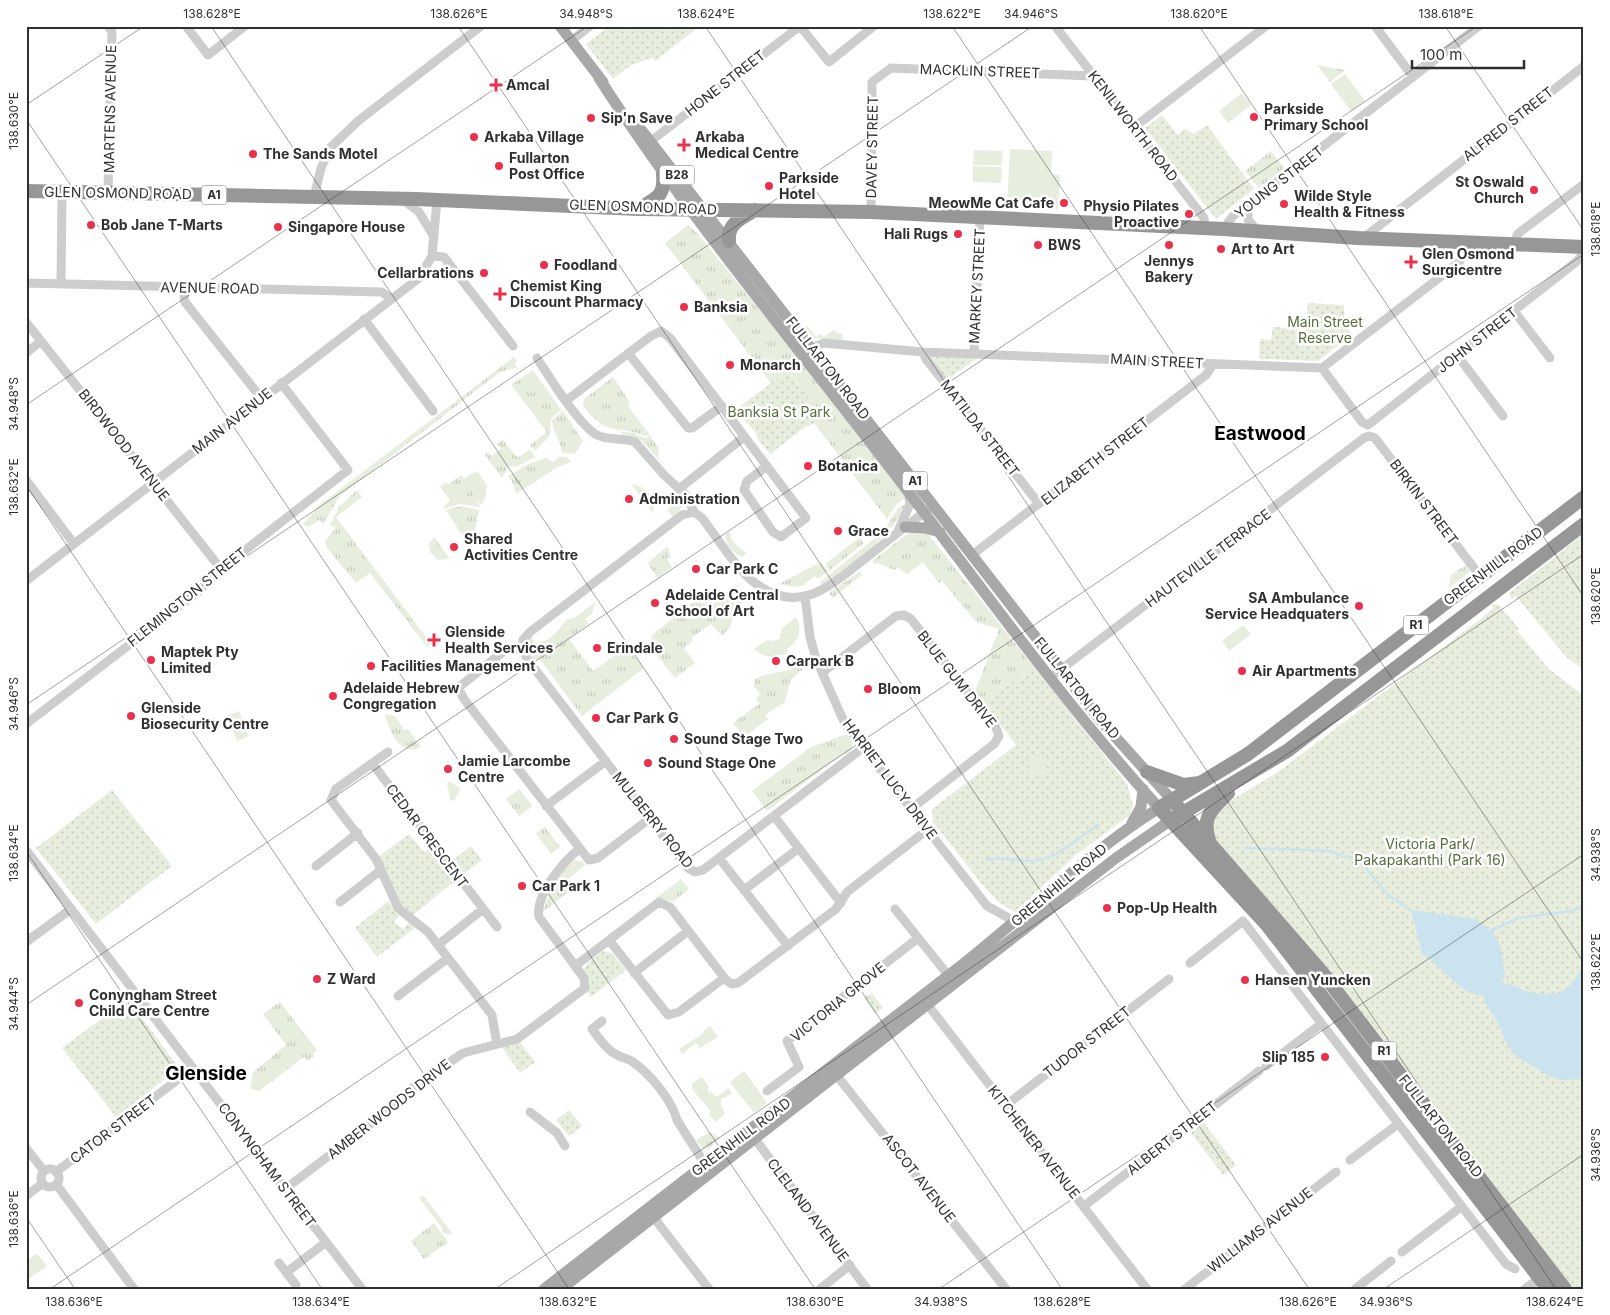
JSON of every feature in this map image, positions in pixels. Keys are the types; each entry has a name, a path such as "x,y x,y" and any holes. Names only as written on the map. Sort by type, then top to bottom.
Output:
{"highway":[{"path":"639,209 657,198 663,191 663,174"},
{"name":"GLEN OSMOND ROAD","path":"26,191 437,200 639,209 697,208 871,212 980,219 1205,228 1362,239 1584,247"},
{"path":"729,241 728,233 731,226 755,210"},
{"name":"GREENHILL ROAD","path":"1159,808 1248,754 1584,497"},
{"name":"GREENHILL ROAD","path":"1171,820 1238,782 1287,751 1584,524"},
{"path":"1147,772 1184,785 1199,783"},
{"name":"R1","path":"1209,841 1205,828 1209,812 1238,782"},
{"name":"FULLARTON ROAD","path":"1172,800 1321,971 1458,1147 1545,1279"},
{"name":"FULLARTON ROAD","path":"1159,808 1267,925 1446,1156 1545,1279 1565,1289"},
{"path":"1446,1156 1458,1147"}],"main road":[{"name":"FULLARTON ROAD","path":"560,26 651,141 697,208 907,490 929,509 940,532 1051,677 1101,741 1159,808"},
{"name":"FULLARTON ROAD","path":"600,78 663,174 729,241 805,351 929,509 972,555 1101,721 1172,800"},
{"path":"901,531 925,528 940,532"},
{"path":"1130,826 1141,807 1143,789"},
{"name":"GREENHILL ROAD","path":"925,1001 948,975 1016,922 1070,874 1130,826 1159,808"},
{"name":"GREENHILL ROAD","path":"544,1289 565,1284 650,1214 925,1001 1130,847 1171,820"}],"street":[{"name":"MARTENS AVENUE","path":"108,26 112,32 108,193"},
{"path":"186,26 208,55 246,26"},
{"path":"314,197 321,168 330,148 358,121 481,26"},
{"path":"571,41 590,26"},
{"path":"800,26 829,62 874,26"},
{"name":"HONE STREET","path":"651,141 800,26"},
{"name":"KENILWORTH ROAD","path":"1055,26 1204,218 1205,228"},
{"path":"1133,128 1266,26"},
{"path":"1375,26 1413,77"},
{"name":"YOUNG STREET","path":"1223,229 1233,216 1248,204 1479,26"},
{"name":"ALFRED STREET","path":"1362,239 1584,66"},
{"name":"MACKLIN STREET","path":"872,82 891,68 1094,76"},
{"name":"DAVEY STREET","path":"871,212 872,82"},
{"path":"1515,244 1517,235 1520,232 1584,184"},
{"path":"61,283 62,192"},
{"path":"402,199 419,212 434,237"},
{"name":"MAIN AVENUE","path":"26,580 419,278 432,256 437,200"},
{"path":"1248,204 1248,220 1258,231"},
{"name":"MARKEY STREET","path":"974,354 980,219"},
{"path":"1322,368 1460,261 1466,242"},
{"name":"JOHN STREET","path":"1322,368 1362,422 1368,425 1514,312 1576,262 1584,253"},
{"path":"432,256 444,257 513,346"},
{"name":"AVENUE ROAD","path":"26,283 382,292 391,299"},
{"path":"183,287 185,302 262,398"},
{"path":"1514,312 1550,358"},
{"path":"364,320 433,411"},
{"name":"BIRDWOOD AVENUE","path":"26,322 222,569"},
{"path":"567,400 656,332 664,333 722,406 744,436 767,466 806,518 781,536 773,532 744,490 747,481 767,466"},
{"path":"26,353 42,341"},
{"name":"MAIN STREET","path":"805,351 824,344 923,352 1322,368"},
{"name":"MATILDA STREET","path":"923,352 926,359 1039,504"},
{"path":"628,353 688,428 692,428 722,406"},
{"path":"1457,355 1504,416"},
{"path":"537,358 586,427 597,435 629,439 635,442 664,475 686,495 694,512 702,518 753,582 777,594 805,597 832,586 929,509"},
{"name":"ELIZABETH STREET","path":"972,555 1206,375 1213,364"},
{"name":"FLEMINGTON STREET","path":"26,724 198,592 222,569 348,470 281,383"},
{"path":"679,489 744,436"},
{"name":"BIRKIN STREET","path":"1364,438 1370,436 1375,438 1480,576"},
{"name":"HAUTEVILLE TERRACE","path":"1051,677 1364,438"},
{"path":"26,480 74,544"},
{"path":"901,531 910,504 907,490"},
{"path":"649,819 598,858 589,860 464,699 458,688 504,651 522,648 523,640 530,632 682,515 694,512"},
{"name":"HARRIET LUCY DRIVE","path":"805,597 810,637 845,724 987,906 1016,922"},
{"name":"BLUE GUM DRIVE","path":"823,672 896,616 904,615 911,619 996,728 998,736 994,744 911,808"},
{"name":"MULBERRY ROAD","path":"522,648 527,659 649,819 688,868 694,872 703,870 864,747"},
{"path":"388,752 336,789 331,800 376,859 398,908 428,932 492,1015 498,1044"},
{"path":"546,806 606,762"},
{"name":"CEDAR CRESCENT","path":"372,763 497,927"},
{"path":"774,816 841,903"},
{"path":"575,966 659,902 670,907 724,978 732,984 738,983 788,946 841,903 847,892 927,830"},
{"path":"316,866 358,833"},
{"path":"744,890 799,848"},
{"name":"AMBER WOODS DRIVE","path":"285,1189 393,1107 415,1086 450,1061 463,1053 517,1039 585,988 585,980 539,917 538,912 550,883 565,861 579,849"},
{"name":"CONYNGHAM STREET","path":"26,850 362,1289"},
{"path":"719,858 788,946"},
{"path":"340,902 381,870"},
{"path":"26,942 71,909"},
{"path":"438,945 483,909"},
{"path":"895,909 948,975"},
{"path":"1190,963 1243,921 1461,1207 1506,1264 1515,1269"},
{"path":"634,973 688,931"},
{"name":"VICTORIA GROVE","path":"767,1091 799,1066 787,1040 918,938"},
{"path":"609,940 668,1015 679,1012 724,978"},
{"path":"398,996 448,958"},
{"name":"TUDOR STREET","path":"1005,1106 1169,979"},
{"name":"KITCHENER AVENUE","path":"925,1001 1147,1289"},
{"path":"602,1021 592,1028 602,1042 617,1056 632,1061 648,1075 675,1110 677,1120 708,1169"},
{"name":"ALBERT STREET","path":"1084,1206 1321,1024"},
{"name":"CATOR STREET","path":"56,1172 193,1068"},
{"name":"ASCOT AVENUE","path":"834,1072 1006,1289"},
{"path":"530,1112 557,1134 565,1146"},
{"path":"1350,1160 1398,1124"},
{"name":"CLELAND AVENUE","path":"752,1135 868,1289"},
{"path":"26,1148 44,1171"},
{"name":"FULLARTON ROAD","path":"1431,1168 1446,1156"},
{"path":"44,1171 52,1170 56,1172 58,1180 56,1184"},
{"path":"43,1183 42,1176 44,1171"},
{"name":"WILLIAMS AVENUE","path":"1185,1289 1336,1172"},
{"path":"43,1183 48,1186 56,1184"},
{"path":"26,1196 43,1183"},
{"path":"56,1184 134,1289"},
{"path":"1402,1252 1461,1207"},
{"path":"650,1214 709,1289"},
{"path":"287,1272 326,1242"},
{"path":"1355,1289 1391,1261"},
{"path":"279,1263 296,1285"},
{"path":"820,1289 850,1265"},
{"path":"1525,1289 1545,1279"}],"green space":[{"path":"609,26 700,26 655,61 652,58 631,65 613,79 586,44"},
{"path":"1317,65 1345,70 1330,82"},
{"path":"1345,74 1365,101 1351,111 1331,84"},
{"path":"1242,93 1251,105 1228,123 1219,111"},
{"path":"1162,115 1178,135 1185,129 1194,134 1207,125 1254,189 1216,219 1145,128"},
{"path":"1010,149 1052,151 1051,175 1060,175 1058,209 1007,207"},
{"path":"974,150 1003,151 1002,165 973,165"},
{"path":"1271,151 1284,168 1259,188 1245,171"},
{"path":"973,166 1002,167 1001,183 973,182"},
{"path":"688,225 698,234 789,346 906,497 896,505 887,519 814,423 824,418 787,371 771,383 665,243"},
{"name":"Main Street Reserve","path":"1308,303 1344,305 1344,324 1352,334 1318,361 1259,359 1260,339 1271,340 1273,327 1306,329"},
{"path":"807,326 816,337 821,334 824,337 833,330 843,335 843,340 813,338 804,328"},
{"path":"928,355 977,358 947,380"},
{"path":"514,357 517,361 514,364 517,368 500,372 340,496 323,524 319,520 309,527 303,524 322,503"},
{"path":"533,370 561,410 551,419 549,437 535,451 530,445 547,432 511,385"},
{"name":"Banksia St Park","path":"787,371 824,418 804,428 770,454 759,441 756,433 735,410"},
{"path":"613,377 630,402 628,406 650,435 645,436 606,426 592,416 583,406 584,399"},
{"path":"563,411 583,441 575,454 562,453 553,428 552,420"},
{"path":"616,431 633,433 645,438 650,436 659,448 658,457 662,463 642,441"},
{"path":"503,440 518,458 530,449 535,457 516,467 509,466 502,478 485,455 488,452 491,456 501,449 497,444"},
{"path":"559,457 567,457 571,462 558,467 516,494 514,485 508,476 528,464 546,458 553,462"},
{"path":"478,472 487,485 485,498 481,505 478,499 474,500 474,491 464,479"},
{"path":"461,475 474,491 474,500 478,499 480,507 458,504 442,509 450,500 440,487 446,482 448,485"},
{"path":"631,484 646,490 652,498 653,513"},
{"path":"357,490 362,497 336,517 431,644 427,647 370,573 356,583 327,548 325,541 336,528 330,525 339,507"},
{"path":"677,492 684,500 684,505 673,517 668,511"},
{"path":"903,505 907,506 880,540 823,586 820,582 882,533 898,508"},
{"path":"462,506 479,510 473,540 464,538 446,510"},
{"path":"925,530 1033,666 984,703 975,691 999,629 976,622 942,581 939,583 923,562 907,574 898,568 894,570 878,563 875,565 872,561 907,534"},
{"path":"730,531 731,539 740,549 747,553 742,557 730,548 727,542 725,535"},
{"path":"1584,534 1584,670 1566,657 1516,596 1511,599 1509,593"},
{"path":"434,537 450,559 438,560 430,552 429,544"},
{"path":"860,537 864,543 830,570 825,564"},
{"path":"668,546 670,556 667,559 672,567 658,578 647,563"},
{"path":"821,562 828,571 818,579 815,576 804,584 806,585 794,587 779,584"},
{"path":"1466,565 1470,572 1449,588 1451,575"},
{"path":"860,571 862,575 833,598 829,593"},
{"path":"735,587 748,596 735,611 730,627 722,636 711,624 691,638 693,641 684,648 695,663 675,678 650,647 652,635 700,596 714,604"},
{"path":"595,602 592,614 585,619 589,623 569,639 593,671 622,650 630,651 644,668 582,716 539,658 534,662 528,647 531,637 535,642 545,641 566,620 576,617"},
{"name":"Victoria Park/ Pakapakanthi (Park 16)","path":"1496,604 1500,606 1519,629 1517,631 1548,668 1584,696 1584,1289 1573,1289 1326,967 1212,836 1213,814 1220,807 1278,772 1482,618 1493,608 1491,605"},
{"path":"796,617 799,635 787,649 789,652 766,656 754,649 767,640 779,639 782,628"},
{"path":"1243,625 1251,634 1229,651 1222,641"},
{"path":"800,664 803,669 790,681 785,702 765,715 768,719 744,737 733,723 759,704 756,699 760,694 753,685 755,683 754,680 765,675 794,668"},
{"path":"1033,666 1127,784 1133,805 1130,815 1077,854 1015,912 998,902 981,883 933,822 932,809 1016,745 984,703"},
{"path":"239,711 249,736 237,741 227,716"},
{"path":"385,714 395,716 404,730 408,729 421,747 407,749 401,746 389,727"},
{"path":"847,734 853,742 851,750 846,755 844,753 767,811 752,791 811,747"},
{"path":"1044,756 1047,775 1030,777 1028,758"},
{"path":"449,781 461,789 454,801 450,799 447,784"},
{"path":"519,789 533,806 519,816 506,799"},
{"path":"112,790 172,866 96,924 36,848"},
{"path":"545,827 560,847 551,854 536,833"},
{"path":"409,834 424,852 430,848 456,880 412,916 399,906 378,857"},
{"path":"471,846 482,860 463,875 452,861"},
{"path":"575,860 583,862 585,865 566,881 572,889 543,912 551,890 559,876"},
{"path":"681,879 689,889 674,901 656,898"},
{"path":"388,901 399,915 394,922 403,929 409,922 416,927 377,957 355,928"},
{"path":"603,951 612,953 626,970 591,997 587,991 590,982 584,969 588,963"},
{"path":"872,993 883,1008 875,1014 864,998"},
{"path":"128,999 179,1068 116,1117 62,1048"},
{"path":"280,1002 317,1050 313,1053 315,1056 308,1061 304,1057 259,1091 250,1089 253,1072 286,1045 263,1014"},
{"path":"710,1026 718,1037 700,1048 696,1043 682,1054 679,1049 704,1033 703,1031"},
{"path":"519,1041 535,1062 520,1073 501,1046"},
{"path":"744,1071 767,1103 754,1113 730,1082"},
{"path":"702,1077 709,1087 707,1089 716,1097 729,1088 732,1094 721,1099 725,1114 715,1122 709,1114 711,1112 692,1089 692,1084"},
{"path":"569,1110 582,1126 569,1136 556,1120"},
{"path":"1204,1123 1236,1165 1223,1175 1191,1133"},
{"path":"710,1132 720,1138 709,1148 703,1149 696,1140"},
{"path":"423,1195 452,1233 443,1233 442,1228 419,1198"},
{"path":"434,1223 448,1242 424,1259 411,1241"},
{"path":"37,1253 47,1266 26,1281 26,1262"}],"water":[{"path":"1411,910 1477,919 1496,937 1501,949 1505,975 1502,981 1504,985 1508,983 1523,990 1540,994 1557,993 1571,984 1584,964 1584,1079 1560,1080 1547,1075 1515,1055 1507,1044 1495,1017 1485,1003 1483,995 1467,991 1459,986 1422,954"}],"waterway":[{"path":"987,860 1033,861 1042,859 1059,852 1098,825"},
{"path":"1246,848 1331,851 1342,856 1357,858 1388,895 1413,912"},
{"path":"1488,932 1519,918 1571,911 1584,907"}],"place":[{"name":"Amcal","path":"496,85"},
{"name":"Parkside Primary School","path":"1254,117"},
{"name":"Sip'n Save","path":"591,118"},
{"name":"Arkaba Village","path":"474,137"},
{"name":"Arkaba Medical Centre","path":"684,145"},
{"name":"The Sands Motel","path":"253,154"},
{"name":"Fullarton Post Office","path":"499,166"},
{"name":"Parkside Hotel","path":"769,186"},
{"name":"St Oswald Church","path":"1534,190"},
{"name":"MeowMe Cat Cafe","path":"1064,203"},
{"name":"Wilde Style Health & Fitness","path":"1284,204"},
{"name":"Physio Pilates Proactive","path":"1189,214"},
{"name":"Bob Jane T-Marts","path":"91,225"},
{"name":"Singapore House","path":"278,227"},
{"name":"Hali Rugs","path":"958,234"},
{"name":"BWS","path":"1038,245"},
{"name":"Jennys Bakery","path":"1169,245"},
{"name":"Art to Art","path":"1221,249"},
{"name":"Glen Osmond Surgicentre","path":"1411,262"},
{"name":"Foodland","path":"544,265"},
{"name":"Cellarbrations","path":"484,273"},
{"name":"Chemist King Discount Pharmacy","path":"500,294"},
{"name":"Banksia","path":"684,307"},
{"name":"Monarch","path":"730,365"},
{"name":"Botanica","path":"808,466"},
{"name":"Administration","path":"629,499"},
{"name":"Grace","path":"838,531"},
{"name":"Shared Activities Centre","path":"454,547"},
{"name":"Car Park C","path":"696,569"},
{"name":"Adelaide Central School of Art","path":"655,603"},
{"name":"SA Ambulance Service Headquaters","path":"1359,606"},
{"name":"Glenside Health Services","path":"434,640"},
{"name":"Erindale","path":"597,648"},
{"name":"Maptek Pty Limited","path":"151,660"},
{"name":"Carpark B","path":"776,661"},
{"name":"Facilities Management","path":"371,666"},
{"name":"Air Apartments","path":"1242,671"},
{"name":"Bloom","path":"868,689"},
{"name":"Adelaide Hebrew Congregation","path":"333,696"},
{"name":"Glenside Biosecurity Centre","path":"131,716"},
{"name":"Car Park G","path":"596,718"},
{"name":"Sound Stage Two","path":"674,739"},
{"name":"Sound Stage One","path":"648,763"},
{"name":"Jamie Larcombe Centre","path":"448,769"},
{"name":"Car Park 1","path":"522,886"},
{"name":"Pop-Up Health","path":"1107,908"},
{"name":"Z Ward","path":"317,979"},
{"name":"Hansen Yuncken","path":"1245,980"},
{"name":"Conyngham Street Child Care Centre","path":"79,1003"},
{"name":"Slip 185","path":"1325,1057"}],"district":[{"name":"Eastwood","path":"1260,433"},
{"name":"Glenside","path":"206,1073"}]}
